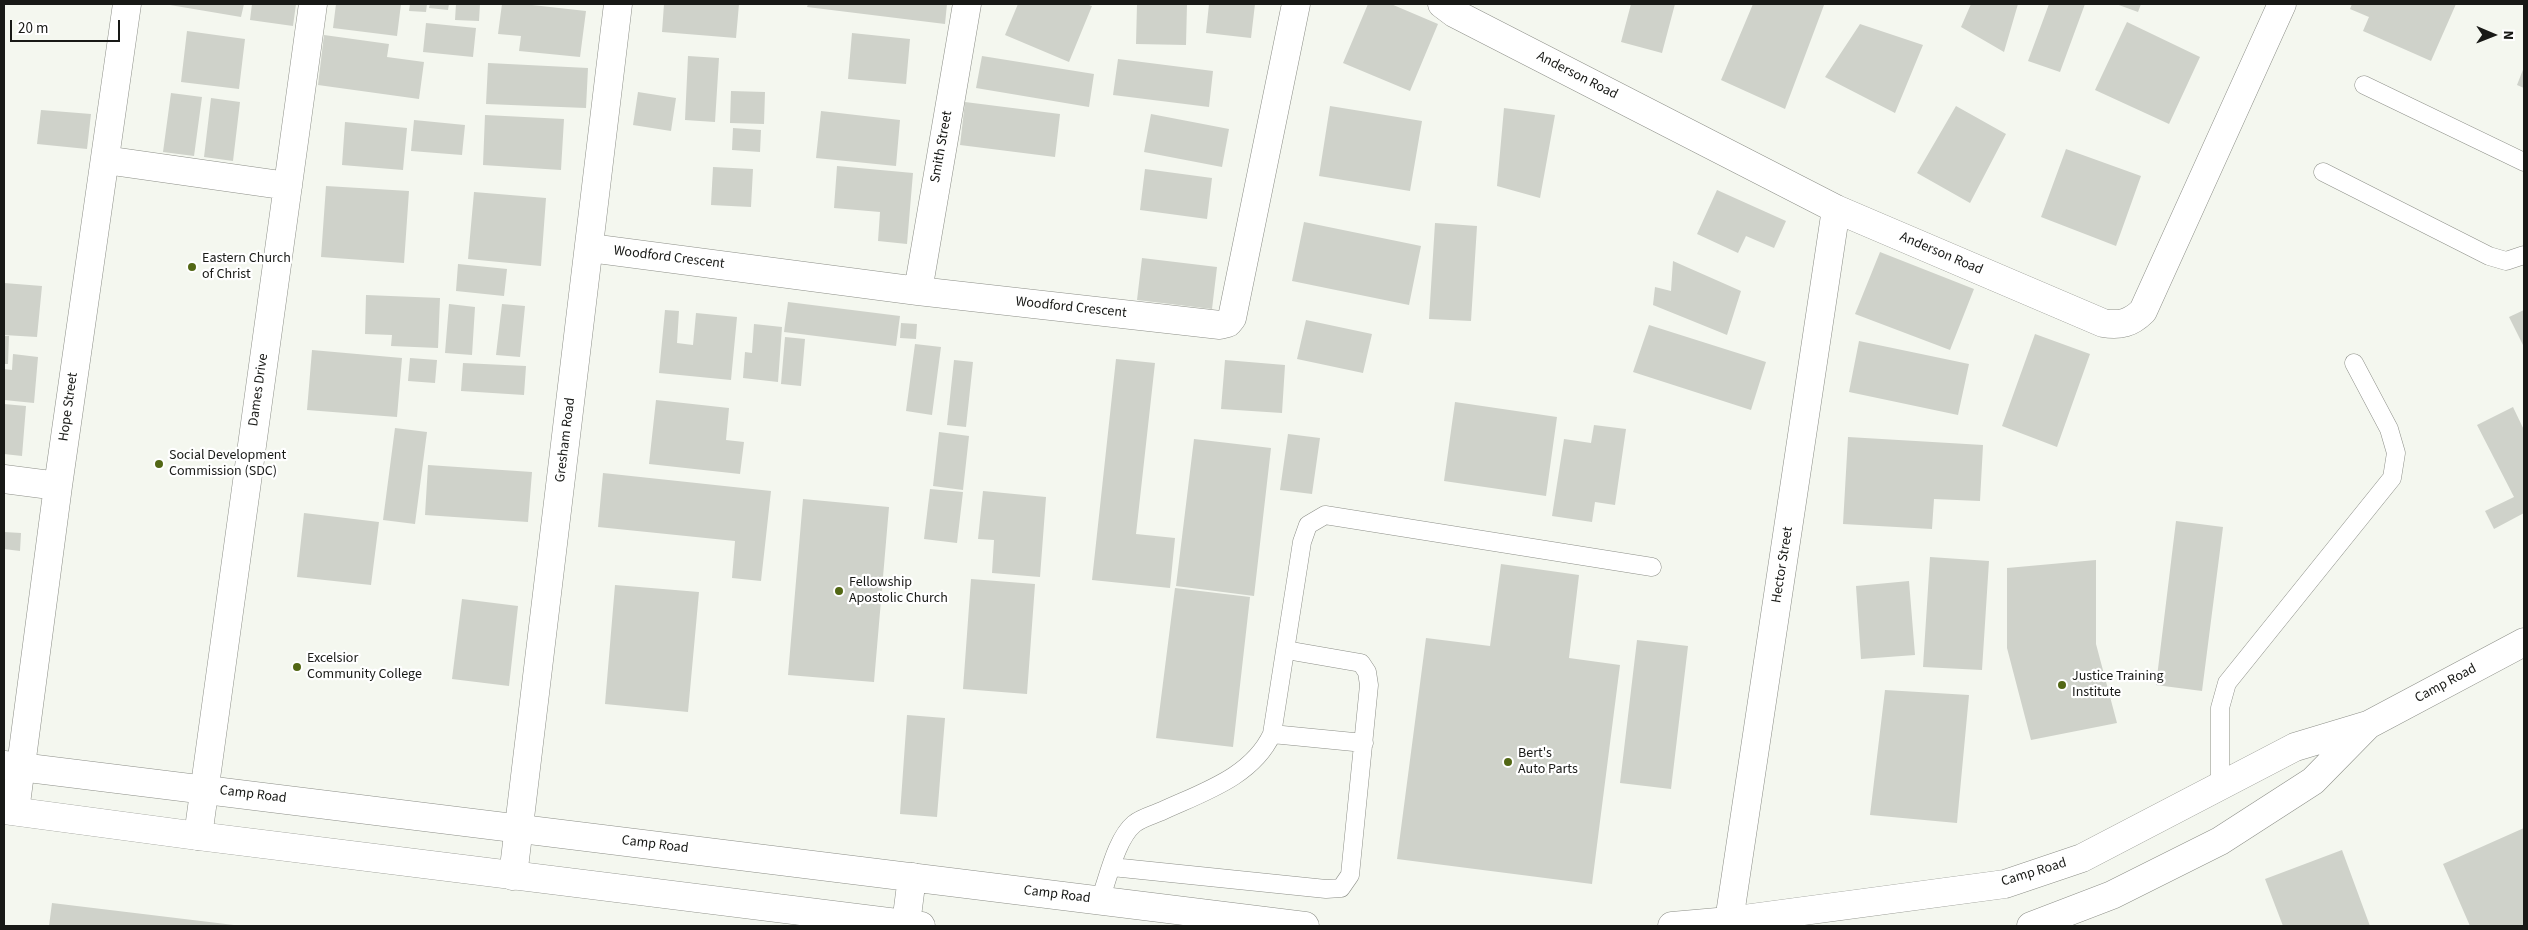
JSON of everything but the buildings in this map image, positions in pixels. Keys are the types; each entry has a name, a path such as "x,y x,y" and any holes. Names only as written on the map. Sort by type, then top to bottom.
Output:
{"street":[{"name":"Hope Street","path":"9,810 12,766 58,486 127,4"},
{"name":"Dames Drive","path":"198,836 313,4"},
{"name":"Gresham Road","path":"513,876 517,827 590,248 618,4"},
{"name":"Smith Street","path":"918,291 967,4"},
{"name":"Woodford Crescent","path":"590,248 918,291 1220,326 1228,323 1232,318 1296,4"},
{"name":"Anderson Road","path":"1442,4 1454,13 1836,209 2104,323 2114,325 2125,324 2143,311 2148,302 2282,4"},
{"path":"105,160 288,186"},
{"name":"Hector Street","path":"1729,921 1836,209"},
{"path":"4,479 58,486"},
{"name":"Camp Road","path":"1672,926 1729,921 2005,884 2082,858 2295,747 2368,725 2524,642"},
{"name":"Camp Road","path":"2030,926 2112,895 2220,841 2313,781 2368,725"},
{"name":"Camp Road","path":"12,766 1306,926"},
{"path":"9,810 198,836 914,925 912,877"}],"lane":[{"path":"2364,84 2524,162"},
{"path":"2323,172 2489,256 2506,260 2524,255"},
{"path":"2220,787 2220,708 2227,683 2392,478 2396,452 2389,429 2354,363"},
{"path":"1100,900 1122,838 1134,824 1227,780 1254,762 1266,748 1272,734 1302,542 1308,525 1325,515 1652,567"},
{"path":"1112,867 1326,889 1342,888 1350,875 1369,685 1367,672 1361,663 1286,650"},
{"path":"1272,734 1364,742"}],"place":[{"name":"Eastern Church of Christ","path":"192,267"},
{"name":"Social Development Commission (SDC)","path":"159,464"},
{"name":"Fellowship Apostolic Church","path":"839,591"},
{"name":"Excelsior Community College","path":"297,667"},
{"name":"Justice Training Institute","path":"2062,685"},
{"name":"Bert's Auto Parts","path":"1508,762"}]}
